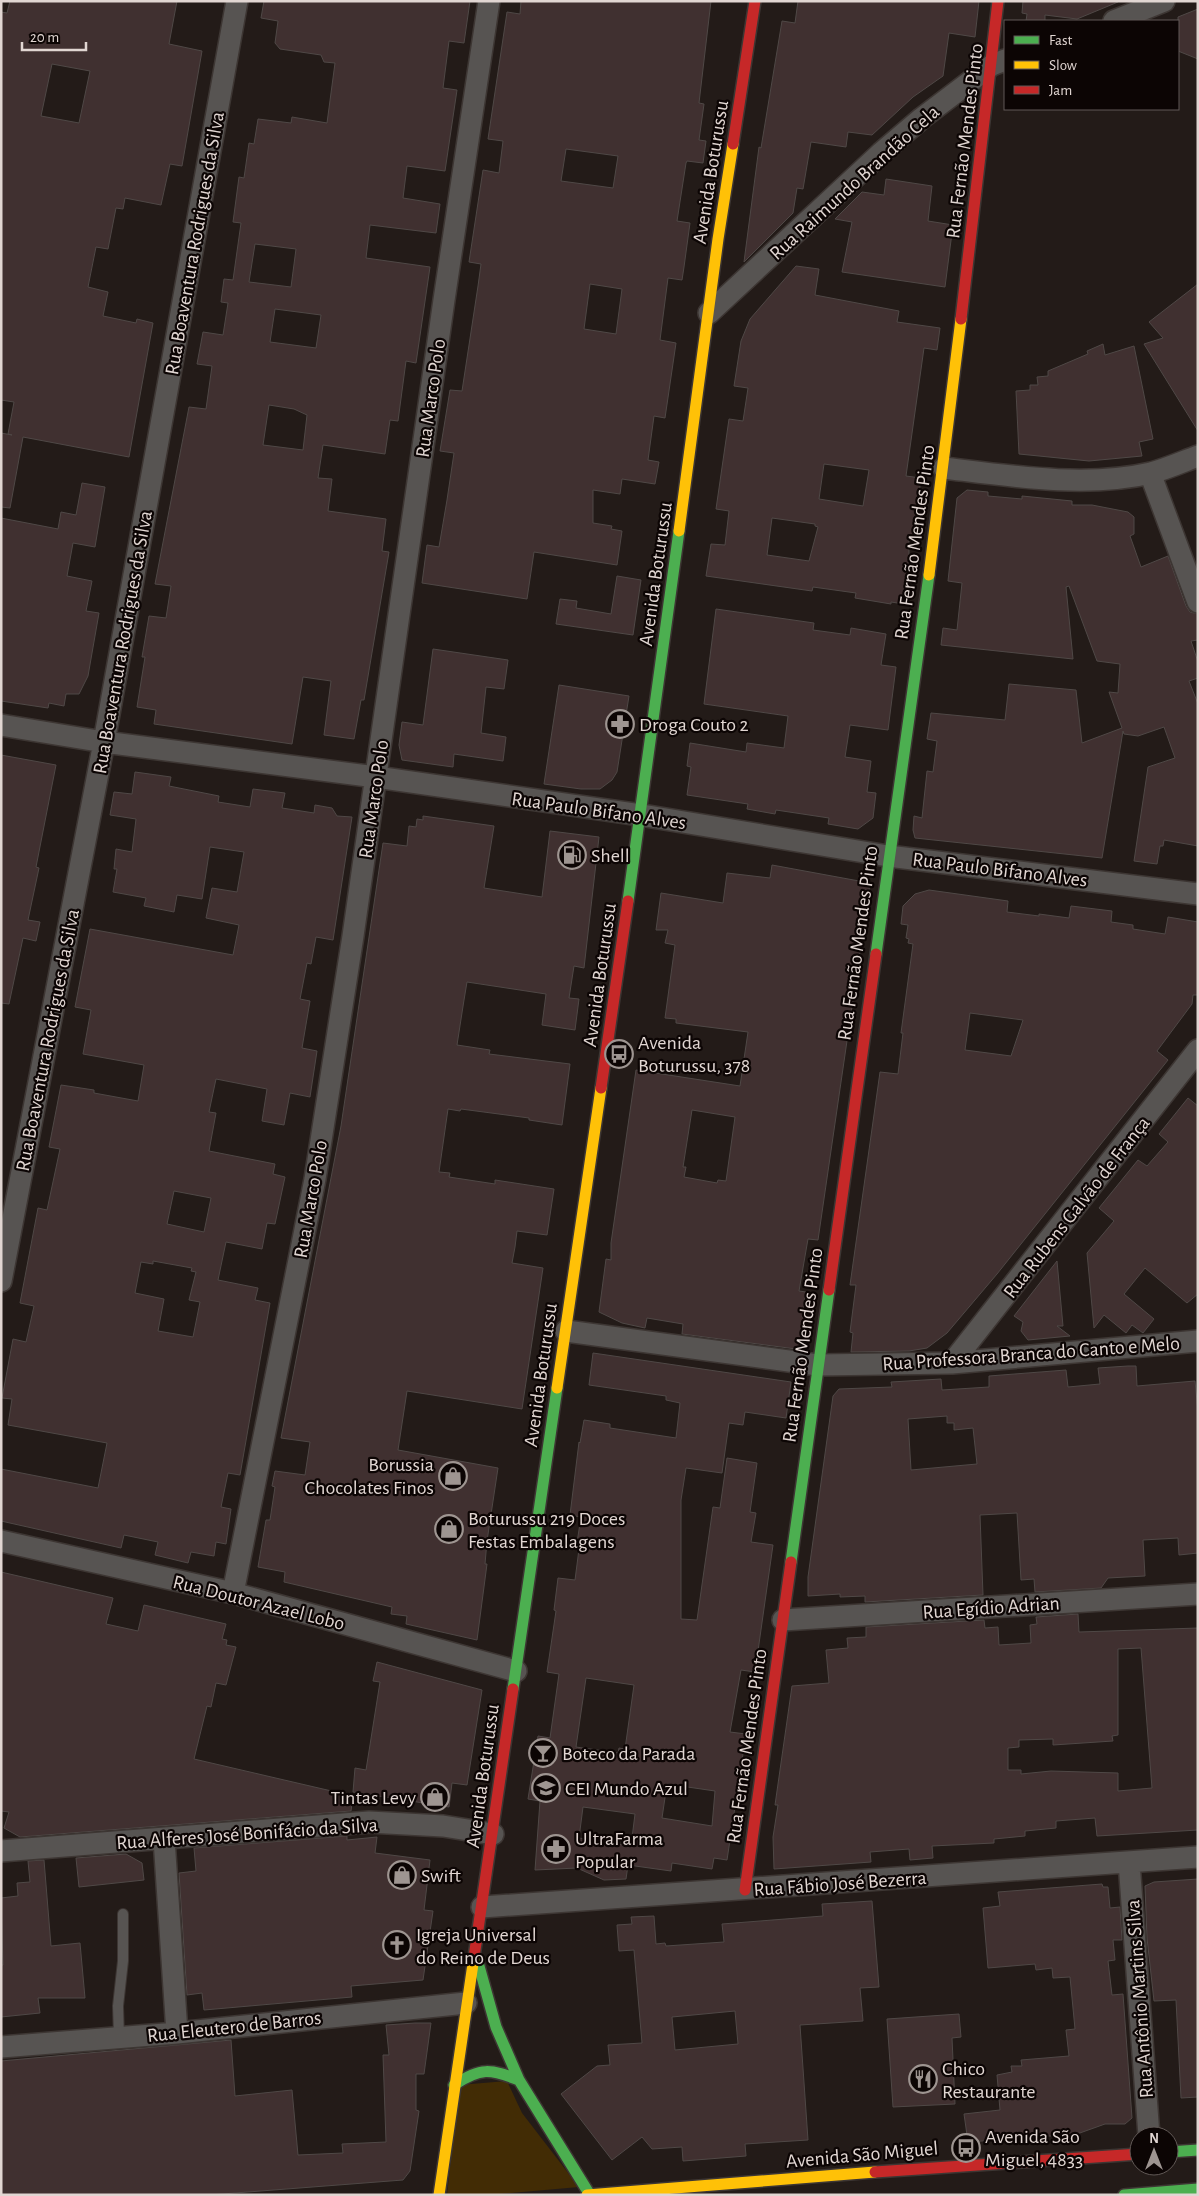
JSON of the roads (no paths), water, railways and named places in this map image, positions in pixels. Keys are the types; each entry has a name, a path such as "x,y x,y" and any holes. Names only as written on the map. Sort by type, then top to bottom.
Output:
{"main road":[{"name":"Avenida Boturussu","path":"439,2195 466,2002 476,1953 641,815 718,239 755,1"},
{"name":"Rua Fernão Mendes Pinto","path":"744,1890 944,468 999,62 998,1"},
{"name":"Avenida Boturussu","path":"476,1953 496,2027 519,2080 589,2195"},
{"path":"454,2085 472,2072 483,2070 496,2071 519,2080"},
{"path":"1179,2151 1198,2150"},
{"name":"Avenida São Miguel","path":"589,2195 965,2164 1129,2155"},
{"path":"1124,2195 1198,2189"}],"street":[{"name":"Rua Boaventura Rodrigues da Silva","path":"1,1281 104,742 237,1"},
{"name":"Rua Marco Polo","path":"233,1593 315,1179 376,777 445,291 489,1"},
{"path":"1116,20 1164,1"},
{"name":"Rua Raimundo Brandão Cela","path":"709,313 881,153 922,118 999,62"},
{"path":"944,468 1034,477 1097,480 1150,473 1198,456"},
{"path":"1150,473 1198,602"},
{"name":"Rua Paulo Bifano Alves","path":"1,725 104,742 376,777 641,815 888,856 1198,894"},
{"name":"Rua Rubens Galvão de França","path":"952,1362 1198,1050"},
{"name":"Rua Professora Branca do Canto e Melo","path":"566,1332 818,1365 952,1362 1198,1341"},
{"name":"Rua Doutor Azael Lobo","path":"1,1541 233,1593 516,1671"},
{"name":"Rua Egídio Adrian","path":"783,1620 1198,1594"},
{"name":"Rua Alferes José Bonifácio da Silva","path":"1,1851 370,1822 443,1826 492,1834"},
{"path":"164,1839 177,2032"},
{"name":"Rua Fábio José Bezerra","path":"482,1907 1198,1857"},
{"name":"Rua Antônio Martins Silva","path":"1129,1862 1149,2126"},
{"name":"Rua Eleutero de Barros","path":"1,2047 119,2038 466,2002"}],"lane":[{"path":"119,2038 118,2006 123,1961 123,1914"}],"place":[{"name":"Droga Couto 2","path":"620,724"},
{"name":"Shell","path":"572,855"},
{"name":"Avenida Boturussu, 378","path":"619,1054"},
{"name":"Borussia Chocolates Finos","path":"453,1476"},
{"name":"Boturussu 219 Doces Festas Embalagens","path":"449,1529"},
{"name":"Boteco da Parada","path":"543,1753"},
{"name":"CEI Mundo Azul","path":"546,1788"},
{"name":"Tintas Levy","path":"435,1797"},
{"name":"UltraFarma Popular","path":"556,1849"},
{"name":"Swift","path":"402,1875"},
{"name":"Igreja Universal do Reino de Deus","path":"397,1945"},
{"name":"Chico Restaurante","path":"923,2079"},
{"name":"Avenida São Miguel, 4833","path":"966,2148"}]}
